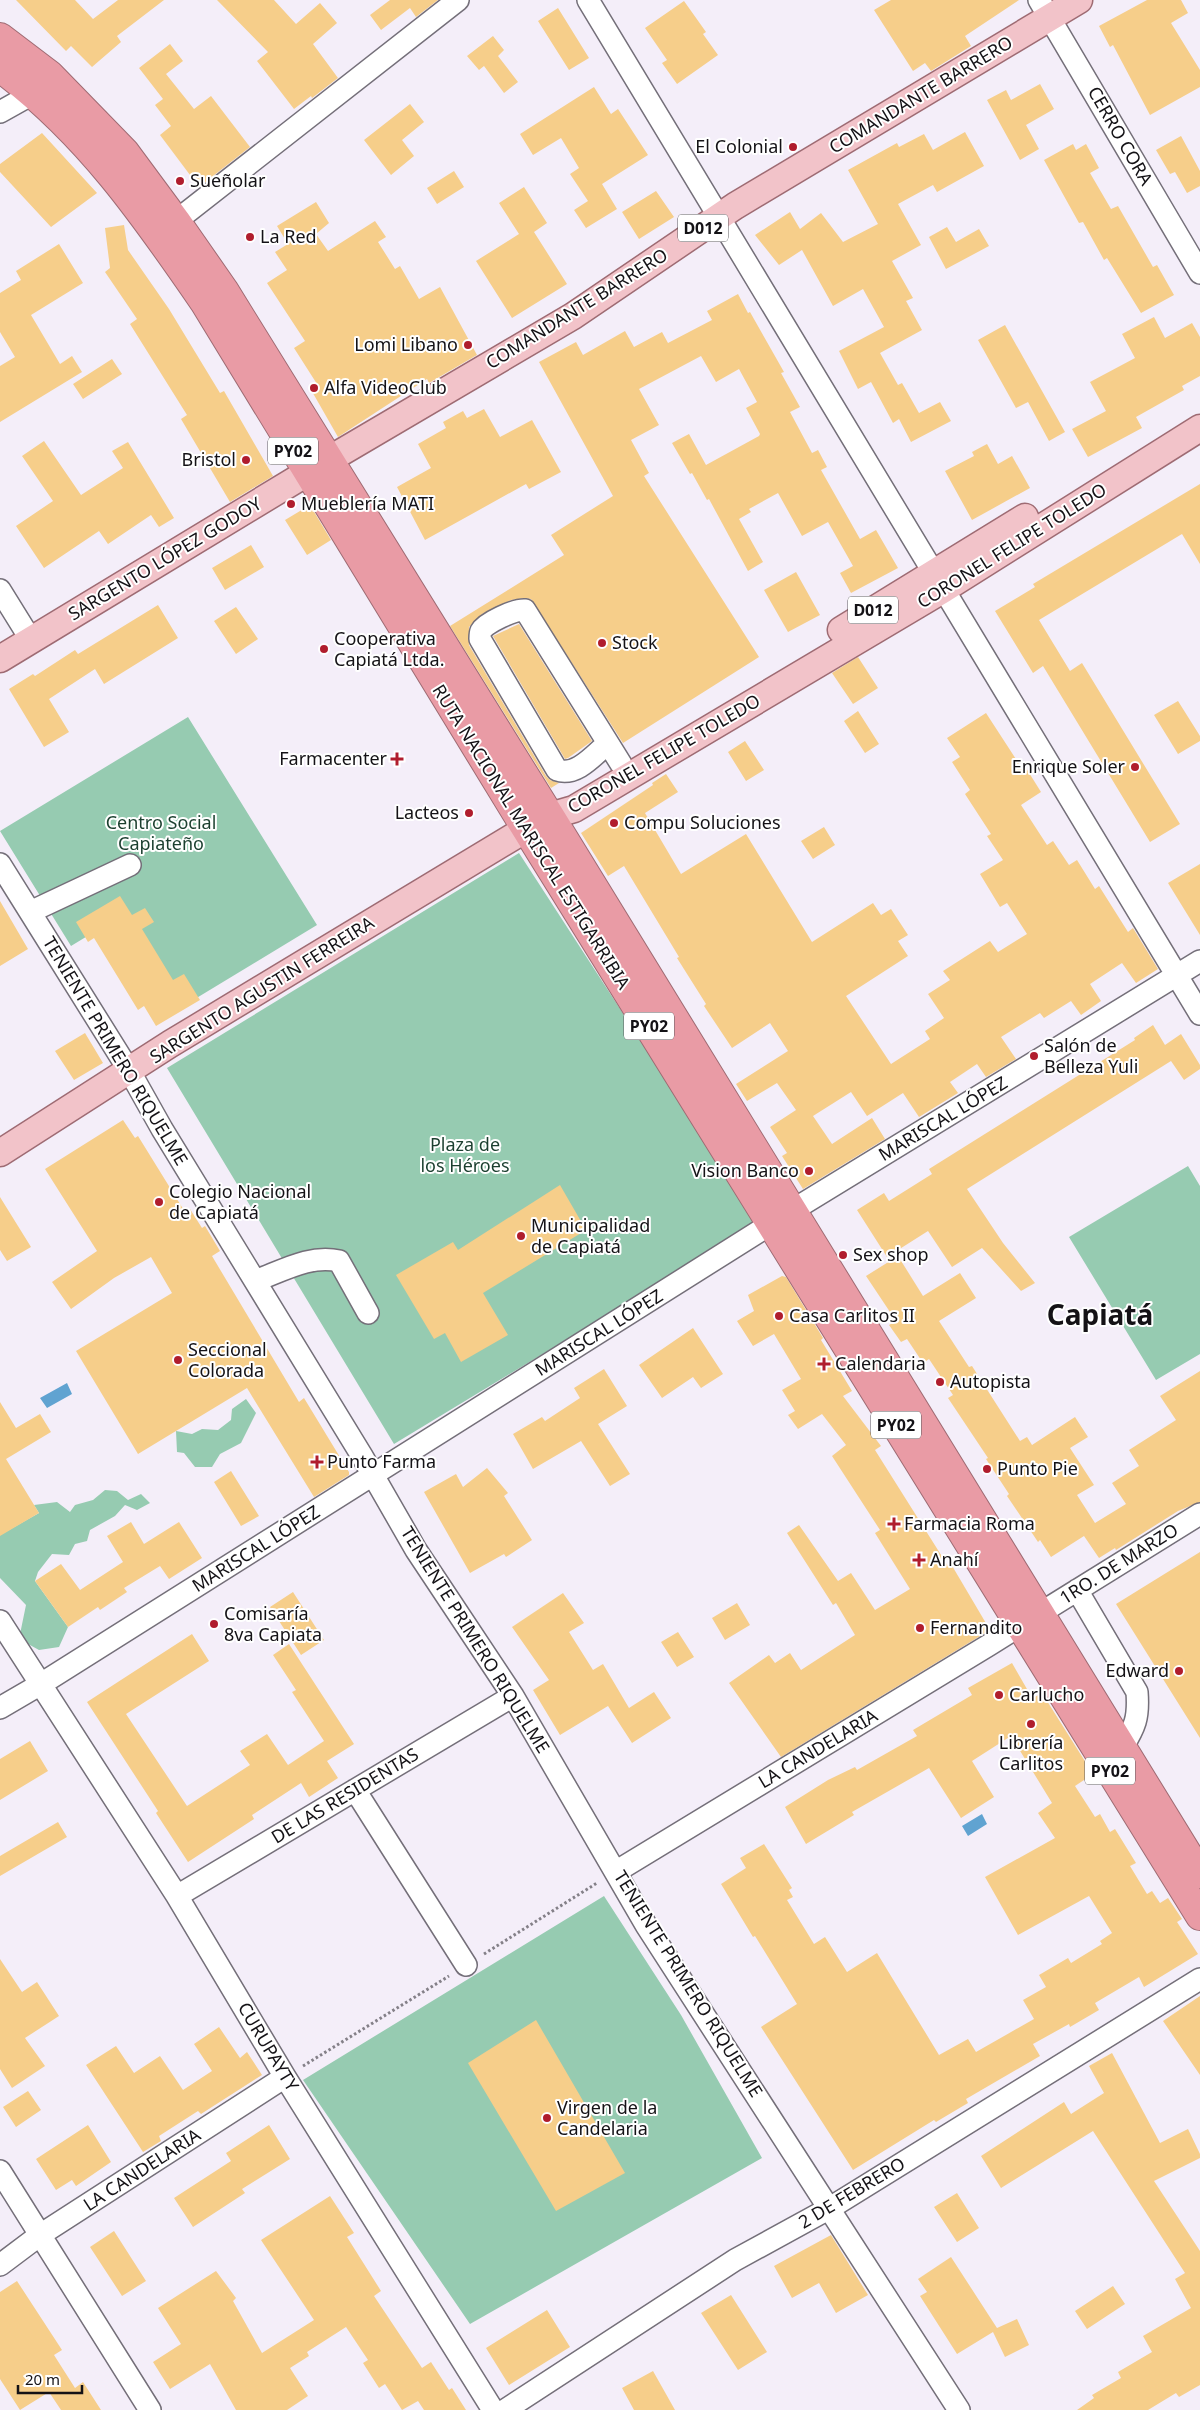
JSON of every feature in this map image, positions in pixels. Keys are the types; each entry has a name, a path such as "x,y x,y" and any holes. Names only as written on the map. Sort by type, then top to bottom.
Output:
{"highway":[{"name":"RUTA NACIONAL MARISCAL ESTIGARRIBIA","path":"0,37 50,75 125,152 176,220 224,290 550,816 783,1217 1029,1620 1200,1916"},
{"name":"RUTA NACIONAL MARISCAL ESTIGARRIBIA","path":"0,68 34,93 107,168 156,232 204,302 307,474 526,829 783,1217"},
{"name":"RUTA NACIONAL MARISCAL ESTIGARRIBIA","path":"1029,1620 1122,1748 1200,1874"}],"main road":[{"name":"COMANDANTE BARRERO","path":"330,460 574,316 719,217 1045,9 1079,0"},
{"name":"CORONEL FELIPE TOLEDO","path":"550,816 574,809 939,581 1200,409"},
{"name":"CORONEL FELIPE TOLEDO","path":"550,816 614,754 939,581 1200,428"},
{"name":"SARGENTO LÓPEZ GODOY","path":"0,659 330,460"},
{"name":"SARGENTO AGUSTIN FERREIRA","path":"0,1153 130,1072 170,1044 550,816"}],"street":[{"path":"176,220 458,0"},
{"path":"588,0 1200,1014"},
{"name":"CERRO CORA","path":"1045,9 1200,273"},
{"path":"0,112 34,93"},
{"path":"0,590 31,640"},
{"path":"518,610 525,610 614,754 565,773 557,770 480,640 480,632 486,626 518,610"},
{"path":"452,657 480,640"},
{"name":"TENIENTE PRIMERO RIQUELME","path":"0,864 130,1072 416,1550 513,1696 617,1871 646,1924 959,2410"},
{"path":"30,912 130,865"},
{"name":"MARISCAL LÓPEZ","path":"0,1708 373,1476 783,1217 1200,961"},
{"path":"255,1281 308,1261 326,1257 339,1261 368,1313"},
{"name":"1RO. DE MARZO","path":"1029,1620 1200,1514"},
{"path":"1077,1590 1136,1692 1138,1711 1135,1726 1122,1748"},
{"name":"LA CANDELARIA","path":"617,1871 1029,1620"},
{"name":"CURUPAYTY","path":"0,1621 177,1896 286,2077 493,2410"},
{"name":"DE LAS RESIDENTAS","path":"177,1896 513,1696"},
{"path":"355,1790 466,1965"},
{"name":"2 DE FEBRERO","path":"505,2410 735,2260 830,2208 1200,1979"},
{"name":"LA CANDELARIA","path":"0,2265 40,2236 286,2077"},
{"path":"0,2171 150,2410"}],"green space":[{"name":"Centro Social Capiateño","path":"188,717 317,925 185,1005 127,912 71,946 0,831"},
{"name":"Plaza de los Héroes","path":"519,853 759,1223 394,1444 167,1068"},
{"path":"1188,1166 1200,1186 1200,1354 1156,1380 1069,1237"},
{"path":"246,1399 256,1413 241,1443 220,1454 212,1467 195,1467 184,1453 177,1452 176,1431 192,1434 202,1429 218,1430 231,1420 232,1409"},
{"path":"105,1490 117,1491 128,1500 141,1494 150,1503 137,1510 125,1505 115,1516 90,1530 87,1541 75,1544 69,1555 52,1554 38,1572 35,1581 68,1627 59,1647 39,1650 19,1639 26,1605 0,1578 0,1535 39,1513 34,1505 57,1502 70,1512 75,1505 93,1500"},
{"path":"604,1896 681,2015 762,2158 470,2324 303,2080"}],"water":[{"path":"67,1383 72,1394 47,1408 40,1398"},
{"path":"982,1814 987,1824 968,1836 962,1826"}],"building":[{"path":"16,0 75,0 93,19 118,0 164,0 117,36 121,42 92,67 71,46 66,51"},
{"path":"217,0 274,0 296,24 320,3 337,23 313,44 338,78 294,109 257,61 268,52"},
{"path":"390,0 438,0 416,17 410,8 381,30 370,15"},
{"path":"891,0 1019,0 965,36 971,46 931,71 925,63 913,71 874,10"},
{"path":"1147,0 1181,0 1188,13 1171,23 1200,70 1200,87 1150,115 1113,45 1110,47 1099,26"},
{"path":"684,1 706,32 703,34 718,55 677,84 662,63 667,60 645,28"},
{"path":"558,8 589,58 569,70 538,21"},
{"path":"493,36 504,50 498,56 518,82 504,93 484,66 479,70 467,56"},
{"path":"170,44 183,61 166,74 194,109 211,96 250,147 199,187 160,135 171,126 155,105 163,99 139,68"},
{"path":"1040,84 1054,109 1026,125 1039,149 1020,160 987,100 1006,90 1011,100"},
{"path":"594,87 611,114 618,109 648,155 602,184 617,209 586,228 574,210 588,201 570,174 579,168 561,138 533,155 520,134"},
{"path":"410,104 424,122 402,140 414,156 391,175 364,140"},
{"path":"965,132 984,166 937,192 933,185 898,204 921,245 892,261 913,298 906,301 922,330 880,353 898,385 902,383 919,413 940,402 951,421 911,442 899,419 893,423 871,382 858,389 839,351 884,327 863,289 833,306 802,250 779,265 755,235 790,212 800,229 821,213 843,242 878,224 848,170 897,143 899,147 924,134 933,150"},
{"path":"42,133 97,193 51,227 0,172 0,164"},
{"path":"1181,136 1200,171 1200,186 1187,193 1175,172 1170,174 1156,150"},
{"path":"1073,144 1076,150 1086,144 1099,168 1090,173 1111,209 1118,206 1153,267 1157,265 1174,295 1141,313 1107,258 1104,260 1083,222 1079,223 1044,160"},
{"path":"454,171 464,187 437,204 427,188"},
{"path":"524,187 547,223 534,232 567,284 512,318 476,261 519,234 499,203"},
{"path":"656,191 674,217 639,239 622,212"},
{"path":"316,202 329,223 316,234 328,251 375,221 386,237 378,242 395,269 400,266 419,299 440,287 477,355 429,383 427,379 338,437 310,388 317,384 294,348 305,341 267,283 287,270 275,252 288,244 277,226"},
{"path":"124,225 128,250 169,309 220,393 224,391 273,476 230,502 181,419 187,415 130,324 137,319 105,272 110,268 105,228"},
{"path":"947,227 956,242 979,229 989,246 946,269 929,237"},
{"path":"59,244 83,283 31,315 60,364 72,356 82,372 0,422 0,366 15,357 0,332 0,293 21,280 16,271"},
{"path":"738,294 784,372 781,373 800,407 790,412 812,453 818,450 827,467 821,470 860,539 876,530 898,568 851,593 840,573 853,566 828,522 802,536 778,493 749,509 751,512 739,519 763,562 748,571 709,499 707,500 672,443 689,434 706,465 759,436 760,434 746,408 757,402 739,369 716,382 701,356 639,389 659,425 631,440 649,473 644,476 759,657 623,743 531,599 511,600 482,614 469,627 469,645 546,776 550,780 559,783 551,788 450,626 564,555 551,535 613,496 539,362 576,342 583,355 625,331 634,347 662,332 668,343 712,320 707,311"},
{"path":"1154,317 1165,338 1192,323 1200,337 1200,376 1182,386 1184,390 1136,417 1142,428 1088,457 1072,429 1106,411 1090,382 1135,358 1122,334"},
{"path":"1005,325 1065,432 1049,441 1028,402 1016,408 978,340"},
{"path":"112,359 122,374 83,399 73,384"},
{"path":"484,409 500,437 532,420 561,472 529,489 526,484 425,540 397,487 431,468 418,444 446,428 443,422 463,411 467,418"},
{"path":"44,441 81,495 123,468 112,451 128,442 174,518 159,527 151,515 108,544 99,531 44,568 16,526 53,501 22,456"},
{"path":"987,444 998,464 1012,456 1030,488 972,520 945,471 974,456 972,452"},
{"path":"1200,484 1200,564 1182,534 1039,620 1070,671 1082,663 1180,824 1150,842 1043,666 1033,673 995,611 1035,587 1033,584"},
{"path":"310,505 331,540 307,555 285,520"},
{"path":"251,545 264,567 225,590 212,568"},
{"path":"796,572 820,615 788,632 764,590"},
{"path":"158,605 178,638 104,684 95,669 49,699 69,732 44,747 9,689 33,674 35,676 75,650 78,654"},
{"path":"236,607 258,639 236,654 214,621"},
{"path":"519,624 592,741 568,758 565,759 493,636"},
{"path":"858,657 878,688 853,704 832,673"},
{"path":"1178,701 1200,736 1200,741 1178,754 1154,715"},
{"path":"858,711 879,744 865,753 844,721"},
{"path":"986,713 1023,770 1026,768 1041,792 1021,805 1047,845 1053,841 1069,865 1077,860 1095,889 1099,886 1128,932 1133,928 1158,969 1136,983 1122,963 1090,984 1101,1001 1081,1015 1071,1001 1044,1018 1040,1013 1001,1037 1016,1059 986,1077 977,1064 950,1082 958,1093 919,1117 903,1093 867,1116 851,1092 813,1116 832,1144 872,1118 885,1139 803,1189 782,1156 787,1153 770,1127 796,1110 777,1083 747,1101 736,1084 788,1051 770,1023 732,1048 704,1006 706,1004 624,866 608,876 581,833 653,785 652,783 666,774 678,792 645,813 681,874 746,834 812,942 873,903 881,915 891,909 908,935 898,941 908,956 846,996 891,1064 930,1039 925,1031 944,1018 928,994 950,980 943,971 990,941 998,952 1027,934 1007,903 1000,907 980,874 1003,860 987,836 991,834 965,794 970,790 952,762 960,757 947,738"},
{"path":"745,741 764,770 746,781 728,752"},
{"path":"824,827 835,845 813,859 801,841"},
{"path":"1200,864 1200,935 1168,883"},
{"path":"120,896 132,915 145,908 154,922 142,929 173,980 184,974 200,1000 156,1026 144,1006 138,1010 94,938 88,942 76,922"},
{"path":"0,901 28,949 0,966"},
{"path":"1153,1025 1165,1045 1181,1034 1200,1065 1200,1069 1184,1080 1171,1061 967,1189 1003,1243 1035,1283 1021,1291 982,1248 952,1267 928,1231 887,1257 857,1210 884,1193 889,1201 932,1174 929,1169 1135,1040 1134,1038"},
{"path":"85,1033 103,1063 74,1080 55,1051"},
{"path":"123,1120 135,1138 138,1136 185,1212 190,1209 202,1228 205,1226 220,1251 212,1256 299,1402 304,1398 349,1472 349,1475 314,1497 247,1388 138,1454 76,1351 172,1293 151,1257 114,1278 71,1309 52,1282 97,1251 45,1169"},
{"path":"560,1185 586,1230 483,1293 508,1335 461,1362 445,1333 434,1339 396,1275 453,1242 458,1250"},
{"path":"0,1197 31,1247 7,1261 0,1250"},
{"path":"898,1256 923,1296 960,1273 976,1298 939,1321 969,1367 972,1366 1020,1441 1027,1437 1032,1445 1075,1417 1088,1437 1070,1448 1094,1485 1077,1495 1095,1523 1126,1504 1112,1483 1139,1466 1129,1450 1176,1420 1160,1396 1200,1371 1200,1502 1178,1511 1116,1550 1115,1548 1099,1558 1084,1536 1051,1557 1040,1540 1038,1542 1007,1496 1009,1494 986,1459 988,1458 948,1398 953,1395 929,1359 923,1363 907,1339 901,1342 889,1325 896,1321 866,1276"},
{"path":"782,1276 786,1277 852,1391 843,1396 881,1446 875,1450 948,1566 951,1564 990,1630 781,1757 729,1683 769,1655 775,1663 790,1653 801,1670 855,1635 836,1603 833,1605 787,1533 799,1525 838,1581 851,1573 875,1610 910,1589 875,1533 880,1530 832,1456 846,1445 822,1414 798,1429 788,1415 795,1411 782,1390 801,1379 774,1334 753,1346 737,1321 754,1311 748,1295"},
{"path":"693,1328 723,1374 701,1388 693,1377 662,1398 639,1365"},
{"path":"604,1369 627,1406 598,1424 630,1474 610,1486 581,1441 533,1469 513,1434 542,1417 545,1421 580,1398 574,1388"},
{"path":"0,1402 16,1428 40,1414 51,1432 6,1459 39,1513 0,1536"},
{"path":"487,1468 508,1493 504,1496 532,1540 506,1557 504,1554 470,1573 424,1492 456,1474 463,1487"},
{"path":"231,1471 259,1516 241,1526 214,1482"},
{"path":"131,1522 144,1544 179,1522 202,1558 169,1579 160,1566 124,1588 127,1592 100,1610 98,1607 68,1627 35,1581 61,1564 80,1590 123,1562 107,1536"},
{"name":"Edward","path":"1200,1552 1200,1738 1116,1604"},
{"path":"293,1592 324,1640 301,1655 270,1607"},
{"path":"563,1593 584,1623 569,1632 593,1670 603,1664 629,1708 654,1692 671,1718 632,1743 608,1706 560,1735 533,1690 549,1680 512,1627"},
{"path":"737,1603 750,1625 725,1640 712,1618"},
{"path":"678,1632 694,1657 677,1667 661,1642"},
{"path":"192,1634 209,1661 126,1714 187,1806 250,1765 240,1751 267,1734 288,1765 324,1741 292,1692 296,1690 273,1655 289,1644 354,1744 327,1761 338,1778 309,1797 301,1783 252,1815 254,1819 188,1862 156,1813 158,1811 87,1702"},
{"path":"1012,1663 1033,1698 1042,1693 1093,1774 1075,1786 1095,1817 1100,1814 1110,1832 1115,1829 1136,1863 1130,1866 1147,1894 1152,1891 1160,1903 1168,1898 1182,1919 1177,1922 1198,1954 1144,1987 1139,1977 1095,2003 1099,2010 1070,2027 1069,2024 1033,2044 1040,2056 966,2099 968,2103 936,2122 934,2120 853,2170 761,2027 797,2004 721,1884 746,1868 740,1858 764,1844 792,1888 789,1890 793,1897 787,1900 814,1944 825,1937 847,1972 877,1953 939,2055 968,2039 976,2052 1034,2019 1023,2000 1046,1987 1039,1975 1068,1958 1071,1963 1102,1944 1100,1941 1112,1933 1089,1896 1018,1935 985,1877 1055,1838 1038,1813 1052,1803 1011,1736 972,1761 994,1797 961,1818 929,1768 852,1812 854,1815 806,1844 785,1807 828,1780 855,1767 857,1770 917,1736 913,1730 972,1695 968,1688"},
{"path":"30,1741 48,1771 0,1800 0,1759"},
{"path":"58,1822 67,1837 0,1876 0,1856"},
{"path":"0,1959 22,1992 37,1982 59,2016 25,2038 45,2066 12,2088 0,2069"},
{"path":"1200,1996 1200,2075 1163,2021"},
{"name":"Virgen de la Candelaria","path":"536,2020 625,2173 556,2211 468,2063"},
{"path":"219,2027 240,2058 247,2052 262,2075 201,2114 198,2111 159,2136 161,2141 143,2152 86,2065 116,2046 134,2073 160,2056 183,2090 212,2071 194,2044"},
{"path":"1112,2053 1160,2143 1188,2129 1200,2154 1200,2158 1154,2181 1200,2251 1200,2385 1179,2397 1176,2393 1148,2410 1077,2410 1094,2398 1092,2395 1121,2378 1118,2372 1152,2352 1143,2336 1191,2308 1175,2279 1185,2273 1093,2131 1001,2188 981,2156 1064,2102 1071,2114 1104,2093 1089,2066"},
{"path":"28,2091 41,2110 16,2127 3,2107"},
{"path":"88,2125 111,2162 76,2186 72,2180 56,2190 36,2159"},
{"path":"269,2125 290,2159 242,2189 245,2193 193,2227 174,2198 231,2161 226,2153"},
{"path":"957,2193 979,2228 957,2242 934,2207"},
{"path":"330,2196 354,2233 347,2237 381,2291 374,2296 422,2368 431,2362 449,2390 452,2388 466,2410 424,2410 418,2401 402,2410 385,2384 379,2388 363,2363 368,2360 346,2327 307,2352 309,2356 290,2368 308,2396 287,2410 236,2410 210,2364 170,2389 153,2362 181,2344 158,2308 216,2271 236,2298 233,2301 262,2353 314,2320 261,2240"},
{"path":"114,2231 146,2281 122,2296 90,2247"},
{"path":"831,2235 868,2295 836,2313 819,2283 792,2298 774,2266"},
{"path":"951,2257 997,2328 1017,2319 1029,2345 1005,2357 993,2332 957,2354 920,2296 927,2292 918,2279"},
{"path":"17,2281 62,2350 54,2355 75,2388 83,2382 101,2410 61,2410 49,2392 20,2410 0,2379 0,2292"},
{"path":"1113,2286 1125,2304 1087,2329 1075,2311"},
{"path":"731,2295 767,2352 738,2370 701,2313"},
{"path":"547,2310 570,2347 509,2385 486,2348"},
{"path":"653,2371 675,2410 634,2410 622,2388"}],"place":[{"name":"El Colonial","path":"793,147"},
{"name":"Sueñolar","path":"180,181"},
{"name":"La Red","path":"250,237"},
{"name":"Lomi Libano","path":"468,345"},
{"name":"Alfa VideoClub","path":"314,388"},
{"name":"Bristol","path":"246,460"},
{"name":"Mueblería MATI","path":"291,504"},
{"name":"Stock","path":"602,643"},
{"name":"Cooperativa Capiatá Ltda.","path":"324,649"},
{"name":"Farmacenter","path":"397,759"},
{"name":"Enrique Soler","path":"1135,767"},
{"name":"Lacteos","path":"469,813"},
{"name":"Compu Soluciones","path":"614,823"},
{"name":"Salón de Belleza Yuli","path":"1034,1056"},
{"name":"Vision Banco","path":"809,1171"},
{"name":"Colegio Nacional de Capiatá","path":"159,1202"},
{"name":"Municipalidad de Capiatá","path":"521,1236"},
{"name":"Sex shop","path":"843,1255"},
{"name":"Casa Carlitos II","path":"779,1316"},
{"name":"Seccional Colorada","path":"178,1360"},
{"name":"Calendaria","path":"824,1364"},
{"name":"Autopista","path":"940,1382"},
{"name":"Punto Farma","path":"317,1462"},
{"name":"Punto Pie","path":"987,1469"},
{"name":"Farmacia Roma","path":"894,1524"},
{"name":"Anahí","path":"919,1560"},
{"name":"Comisaría 8va Capiata","path":"214,1624"},
{"name":"Fernandito","path":"920,1628"},
{"name":"Edward","path":"1179,1671"},
{"name":"Carlucho","path":"999,1695"},
{"name":"Librería Carlitos","path":"1031,1724"},
{"name":"Virgen de la Candelaria","path":"547,2118"}],"district":[{"name":"Capiatá","path":"1100,1315"}]}
